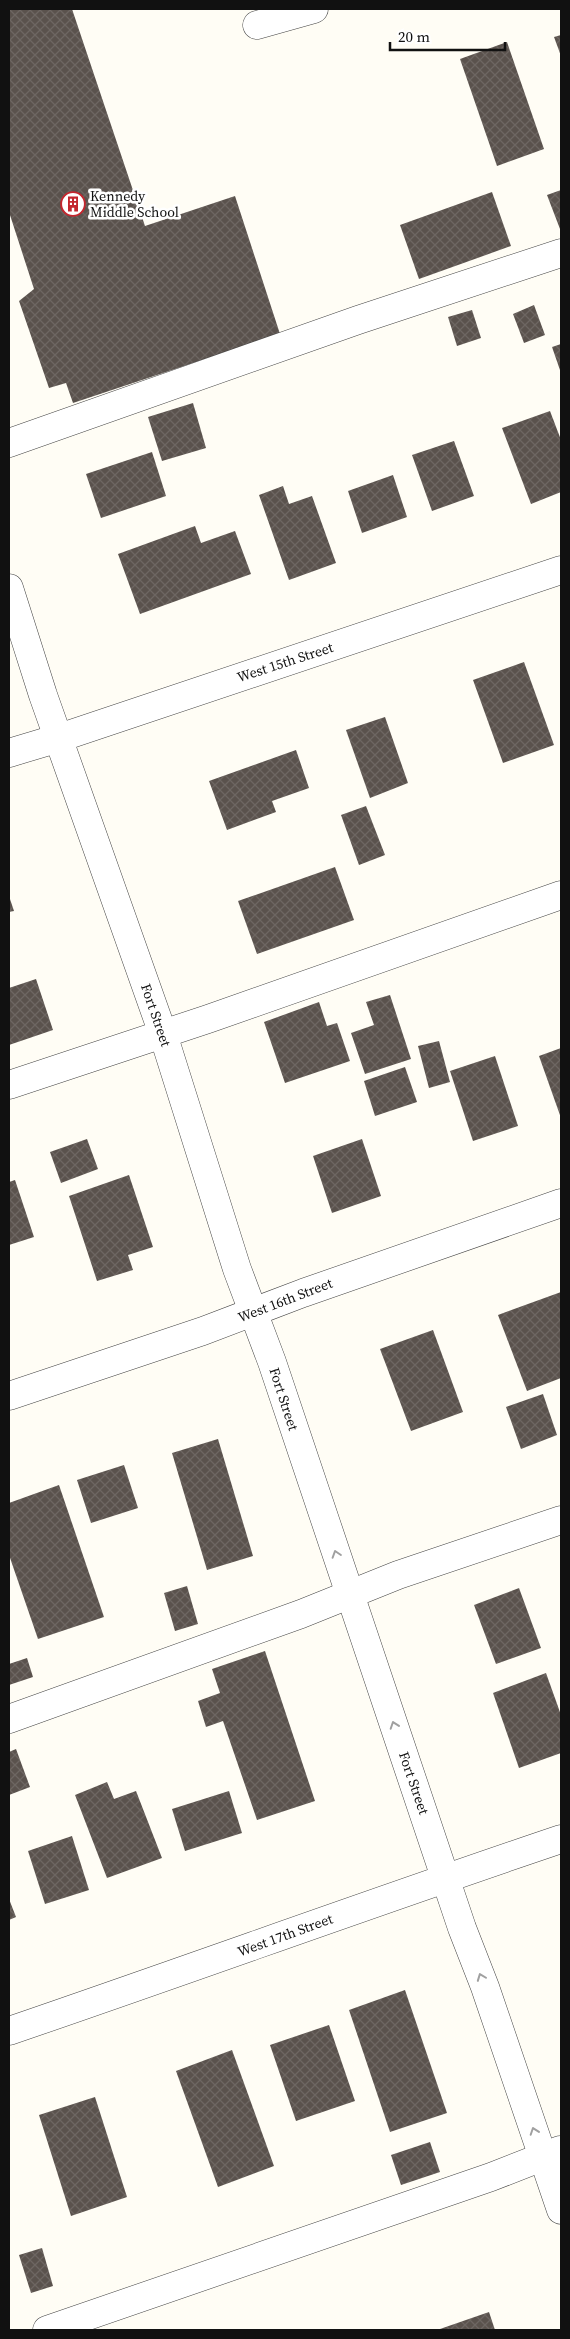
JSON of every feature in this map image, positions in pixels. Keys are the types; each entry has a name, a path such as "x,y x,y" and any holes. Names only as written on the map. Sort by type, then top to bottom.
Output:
{"street":[{"path":"257,25 314,9"},
{"path":"9,443 358,320 561,253"},
{"name":"West 15th Street","path":"9,753 561,570"},
{"name":"Fort Street","path":"9,588 59,738 163,1034 237,1269 272,1362 445,1877 552,2153 561,2210"},
{"path":"9,1086 561,895"},
{"name":"West 16th Street","path":"9,1396 561,1203"},
{"path":"9,1719 350,1596 398,1575 561,1520"},
{"name":"West 17th Street","path":"9,2031 256,1946 445,1877 561,1839"},
{"path":"47,2330 491,2177 552,2153"}],"building":[{"name":"Kennedy Middle School","path":"9,9 72,9 145,226 235,196 280,334 73,403 66,383 49,388 19,301 34,289 9,212"},
{"path":"561,35 561,56 554,37"},
{"path":"507,42 544,149 497,166 460,59"},
{"path":"561,190 561,228 560,229 547,195"},
{"path":"492,192 511,246 419,279 400,225"},
{"path":"534,305 545,335 524,343 513,314"},
{"path":"472,310 481,338 457,346 448,317"},
{"path":"561,344 561,373 552,347"},
{"path":"193,403 206,448 162,461 148,417"},
{"path":"550,411 561,440 561,492 531,504 502,428"},
{"path":"454,441 474,496 432,511 412,455"},
{"path":"152,452 166,496 101,518 86,474"},
{"path":"393,475 407,517 362,533 348,491"},
{"path":"283,486 289,504 312,496 336,563 289,580 259,495"},
{"path":"195,526 201,543 235,531 251,574 140,614 118,554"},
{"path":"524,662 554,745 503,763 473,680"},
{"path":"385,717 408,783 370,798 346,730"},
{"path":"296,750 309,788 272,801 276,812 227,830 209,781"},
{"path":"366,806 385,855 359,865 341,815"},
{"path":"335,867 354,920 257,954 238,901"},
{"path":"9,896 14,911 9,912"},
{"path":"36,979 53,1030 9,1045 9,988"},
{"path":"390,995 411,1059 365,1074 351,1033 374,1025 366,1002"},
{"path":"319,1002 327,1026 337,1023 350,1061 285,1083 264,1022"},
{"path":"439,1041 450,1082 429,1088 418,1046"},
{"path":"561,1048 561,1118 539,1056"},
{"path":"495,1056 518,1126 473,1141 450,1071"},
{"path":"405,1067 417,1102 375,1116 364,1081"},
{"path":"87,1139 98,1169 61,1183 50,1152"},
{"path":"362,1139 381,1196 332,1213 313,1156"},
{"path":"129,1175 153,1247 128,1255 133,1270 97,1281 69,1196"},
{"path":"15,1180 34,1237 9,1245 9,1182"},
{"path":"561,1292 561,1378 527,1391 498,1315"},
{"path":"433,1330 463,1412 411,1431 380,1349"},
{"path":"543,1394 557,1435 521,1449 506,1407"},
{"path":"218,1439 253,1556 207,1570 172,1453"},
{"path":"124,1465 138,1508 91,1523 77,1480"},
{"path":"59,1485 104,1617 38,1639 9,1555 9,1503"},
{"path":"187,1586 198,1624 175,1631 164,1593"},
{"path":"519,1588 541,1648 496,1664 474,1605"},
{"path":"265,1651 315,1801 257,1820 223,1721 206,1727 198,1701 220,1693 212,1669"},
{"path":"27,1658 33,1677 9,1685 9,1664"},
{"path":"546,1673 561,1715 561,1753 519,1768 493,1693"},
{"path":"16,1749 30,1787 9,1795 9,1752"},
{"path":"107,1782 114,1799 136,1791 162,1858 107,1878 75,1795"},
{"path":"229,1791 242,1833 185,1851 172,1809"},
{"path":"72,1836 89,1890 45,1904 28,1851"},
{"path":"9,1899 16,1917 9,1920"},
{"path":"405,1990 447,2113 390,2132 349,2010"},
{"path":"329,2025 355,2101 296,2121 270,2045"},
{"path":"232,2050 274,2166 218,2187 176,2071"},
{"path":"95,2097 127,2197 71,2216 39,2115"},
{"path":"430,2142 440,2172 401,2185 391,2155"},
{"path":"42,2248 53,2286 31,2293 19,2255"},
{"path":"489,2312 495,2330 440,2329"}],"place":[{"name":"Kennedy Middle School","path":"73,204"}]}
